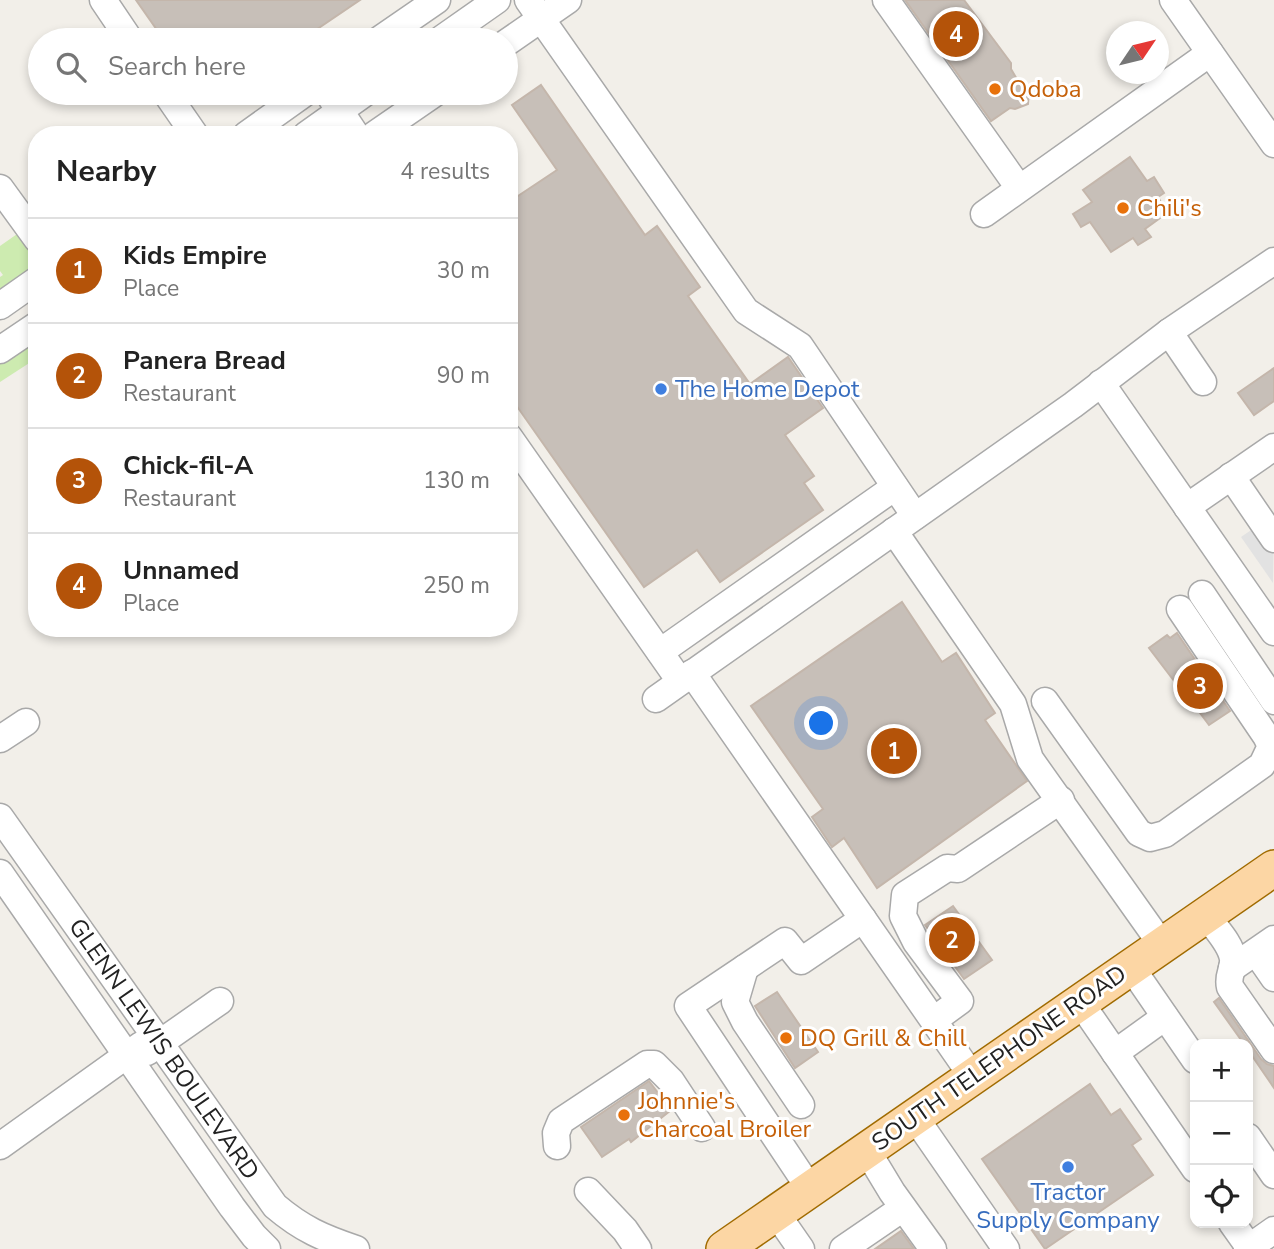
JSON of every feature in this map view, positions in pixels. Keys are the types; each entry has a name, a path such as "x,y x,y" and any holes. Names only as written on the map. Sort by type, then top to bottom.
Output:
{"main road":[{"name":"SOUTH TELEPHONE ROAD","path":"724,1249 1162,945 1214,927 1274,868"}],"street":[{"path":"103,0 122,28"},
{"path":"396,28 437,0"},
{"path":"457,28 497,0"},
{"path":"518,29 535,9 568,0"},
{"path":"886,0 1020,188"},
{"path":"1174,0 1274,144"},
{"path":"535,9 747,311 800,346 895,487 905,523 1013,704 1030,759 1162,945"},
{"path":"984,214 1210,53"},
{"path":"174,105 189,126"},
{"path":"259,126 288,105"},
{"path":"313,126 331,105"},
{"path":"335,105 350,126"},
{"path":"387,126 418,105"},
{"path":"0,188 28,227"},
{"path":"656,699 1169,332 1274,261"},
{"path":"0,306 28,287"},
{"path":"0,350 28,331"},
{"path":"1169,332 1203,382"},
{"path":"1101,383 1273,627"},
{"path":"1187,507 1274,447"},
{"path":"518,450 660,652 686,677 863,919 972,1076"},
{"path":"1231,476 1264,504 1274,539"},
{"path":"660,652 895,487"},
{"path":"1191,601 1274,701"},
{"path":"1191,601 1271,746 1262,765 1165,834 1150,838 1139,834 1040,705 1129,838 1138,847 1154,852 1274,774"},
{"path":"1191,601 1274,722"},
{"path":"0,739 26,722"},
{"path":"933,1020 960,1002 916,942 904,916 905,895 947,868 966,864 1061,800"},
{"name":"GLENN LEWIS BOULEVARD","path":"0,817 275,1206 293,1222 318,1236 356,1249"},
{"name":"GLENN LEWIS BOULEVARD","path":"0,873 232,1207 267,1249"},
{"path":"810,1189 688,1006 785,941 801,961 863,919"},
{"path":"1214,927 1233,958 1252,955"},
{"path":"1252,955 1274,978"},
{"path":"1252,955 1228,977 1230,987 1274,1049"},
{"path":"755,961 735,1002 745,1022 801,1105"},
{"path":"1131,967 1190,1053"},
{"path":"0,1146 158,1039 220,1002"},
{"path":"1080,1002 1192,1165"},
{"path":"1115,1053 1165,1017"},
{"path":"557,1146 556,1133 561,1121 647,1064 654,1065 671,1082 702,1128"},
{"path":"914,1116 1006,1249"},
{"path":"1253,1144 1274,1175"},
{"path":"866,1149 903,1208 933,1249"},
{"path":"588,1191 625,1230 638,1249"},
{"path":"843,1249 903,1208"},
{"path":"776,1213 801,1249"},
{"path":"1235,1228 1248,1248 1274,1230"}],"green space":[{"path":"20,232 28,249 28,270 0,293 0,277 3,275 0,271 0,246"},
{"path":"28,343 28,364 0,382 0,363"}],"shaded area":[{"path":"1274,516 1273,583 1241,537"}],"building":[{"path":"136,0 360,0 319,28 156,28"},
{"path":"905,0 964,0 1011,63 1011,69 1018,81 1027,86 1028,104 1010,108 991,121"},
{"name":"The Home Depot","path":"541,85 645,235 657,226 700,287 688,296 750,384 788,357 823,408 785,435 814,476 804,483 823,510 720,582 697,550 644,587 518,408 518,196 557,170 512,105 518,105 518,101"},
{"name":"Chili's","path":"1130,157 1147,181 1154,177 1164,193 1158,197 1167,213 1145,229 1151,237 1138,245 1133,238 1111,252 1090,222 1081,227 1073,214 1092,202 1083,190"},
{"path":"1274,368 1274,401 1254,415 1238,393"},
{"path":"902,602 942,662 956,653 995,713 985,720 1027,781 877,888 844,838 832,847 812,817 823,809 751,706"},
{"path":"1177,633 1230,711 1209,725 1194,705 1190,708 1184,694 1149,648 1167,635 1170,638"},
{"path":"953,906 992,960 964,979 925,925"},
{"name":"DQ Grill & Chill","path":"777,992 818,1052 795,1068 755,1006"},
{"path":"1219,998 1247,1039 1240,1039 1214,1002"},
{"path":"1253,1047 1261,1059 1274,1066 1274,1088 1253,1057"},
{"name":"Johnnie's Charcoal Broiler","path":"649,1081 671,1110 631,1142 629,1139 602,1157 581,1127"},
{"name":"Tractor Supply Company","path":"1090,1084 1111,1115 1120,1109 1141,1139 1132,1145 1153,1175 1045,1249 982,1159"},
{"path":"901,1231 914,1249 875,1249"}],"place":[{"name":"Unnamed","path":"956,34"},
{"name":"Qdoba","path":"995,89"},
{"name":"Chili's","path":"1123,208"},
{"name":"The Home Depot","path":"661,389"},
{"name":"Chick-fil-A","path":"1200,686"},
{"name":"Kids Empire","path":"894,751"},
{"name":"Panera Bread","path":"952,940"},
{"name":"DQ Grill & Chill","path":"786,1038"},
{"name":"Johnnie's Charcoal Broiler","path":"624,1115"},
{"name":"Tractor Supply Company","path":"1068,1167"}]}
